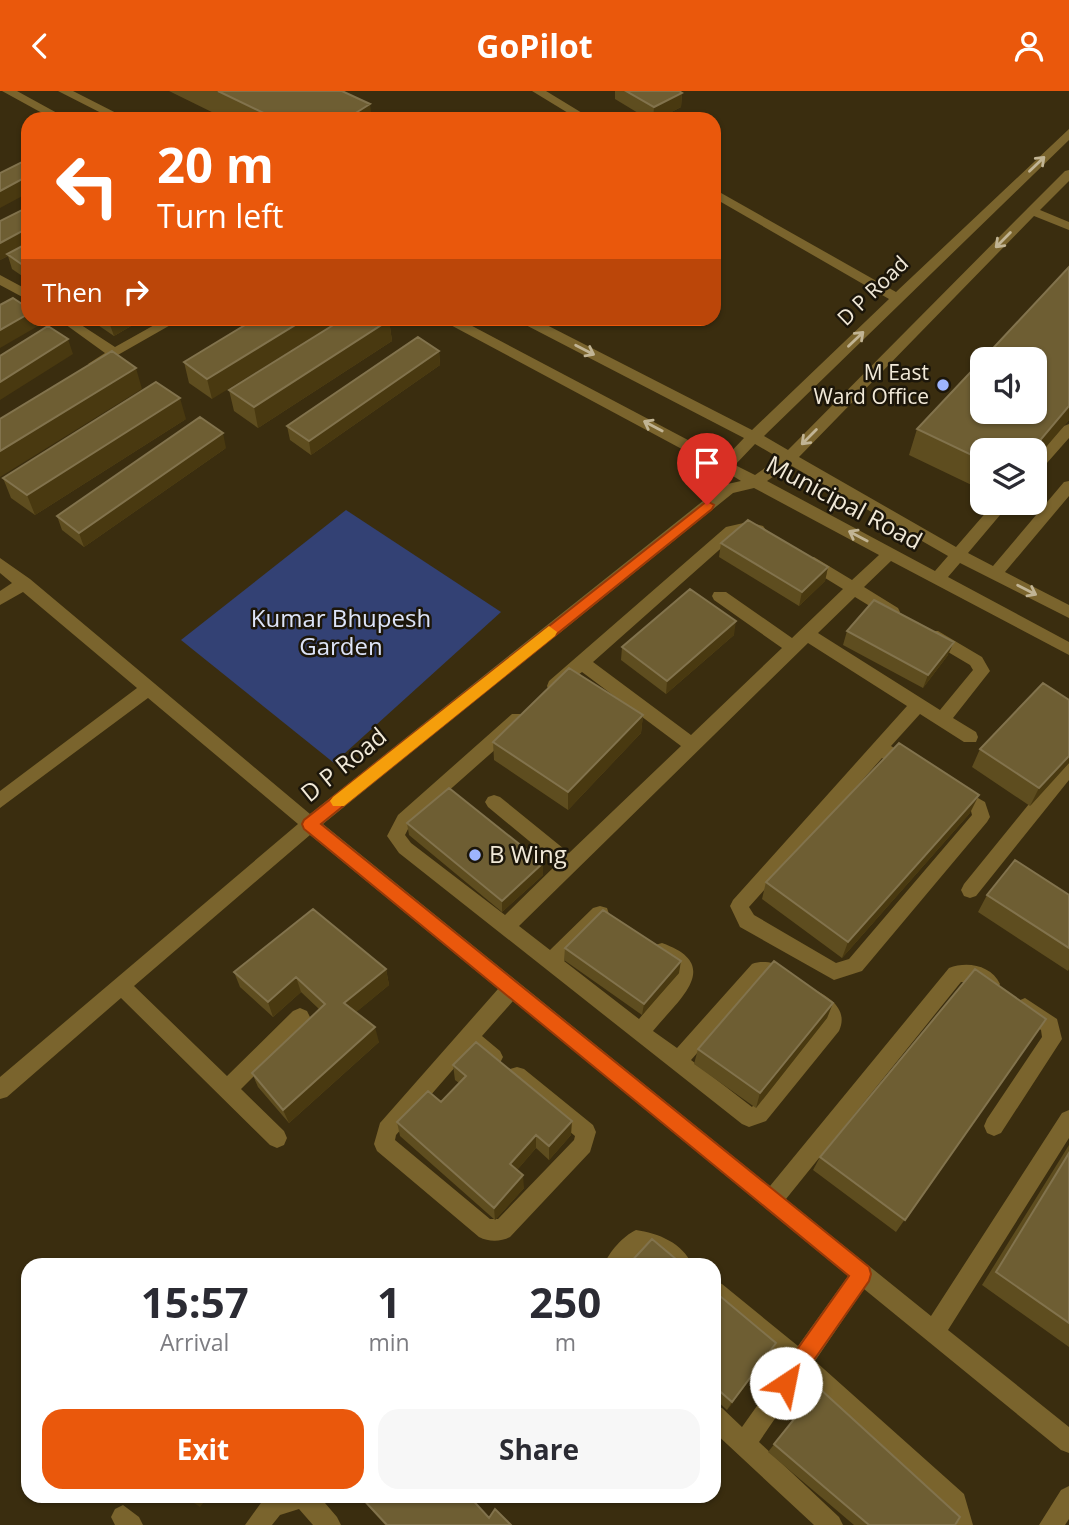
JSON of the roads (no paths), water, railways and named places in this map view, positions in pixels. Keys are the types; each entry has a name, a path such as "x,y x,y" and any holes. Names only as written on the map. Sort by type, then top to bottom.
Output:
{"street":[{"path":"9,91 49,112"},
{"path":"64,91 108,112"},
{"path":"538,91 574,112"},
{"name":"D P Road","path":"726,465 1069,133"},
{"name":"D P Road","path":"0,1090 310,824 728,489 756,482 788,459 1069,174"},
{"path":"721,197 899,299"},
{"path":"1032,211 1069,226"},
{"path":"0,279 21,297"},
{"path":"74,326 115,353"},
{"path":"80,373 162,326"},
{"name":"Municipal Road","path":"463,326 1069,649"},
{"name":"Municipal Road","path":"539,326 754,437 958,555 1069,612"},
{"path":"1047,454 1069,429"},
{"path":"726,465 728,489"},
{"path":"995,574 1069,486"},
{"path":"937,579 993,515"},
{"path":"678,1061 759,969 774,972 834,1014 832,1025 759,1114 749,1117 405,848 396,836 404,820 731,531 748,527 772,539"},
{"path":"795,553 976,660 982,671 942,719"},
{"path":"505,927 890,553"},
{"path":"0,564 310,824 1069,1442"},
{"path":"0,599 24,583"},
{"path":"720,596 793,647"},
{"path":"807,634 970,737"},
{"path":"582,663 692,745"},
{"path":"0,801 148,689"},
{"path":"919,704 739,906 747,921 834,972 855,965 981,817 979,807 946,787"},
{"path":"880,748 924,774"},
{"path":"970,890 1069,767"},
{"path":"494,802 570,864"},
{"path":"551,962 600,914 612,917"},
{"path":"641,1031 685,978 686,968 644,939"},
{"path":"772,1200 956,974 974,973 1050,1025 1052,1039 994,1126"},
{"path":"121,986 277,1138"},
{"path":"469,1037 586,1132 583,1145 503,1230 486,1230 384,1144 387,1130 469,1037 512,989"},
{"path":"227,1090 300,1017"},
{"path":"934,1332 1069,1120"},
{"path":"621,1258 636,1241 655,1243 673,1258"},
{"path":"744,1444 862,1274"},
{"path":"721,1298 800,1362 956,1502 961,1525"},
{"path":"721,1423 831,1525"},
{"path":"257,1525 273,1505 280,1503"},
{"path":"309,1503 329,1525"}],"place":[{"name":"M East Ward Office","path":"943,385"},
{"name":"B Wing","path":"475,855"}],"park label":[{"name":"Kumar Bhupesh Garden","path":"341,633"}]}
